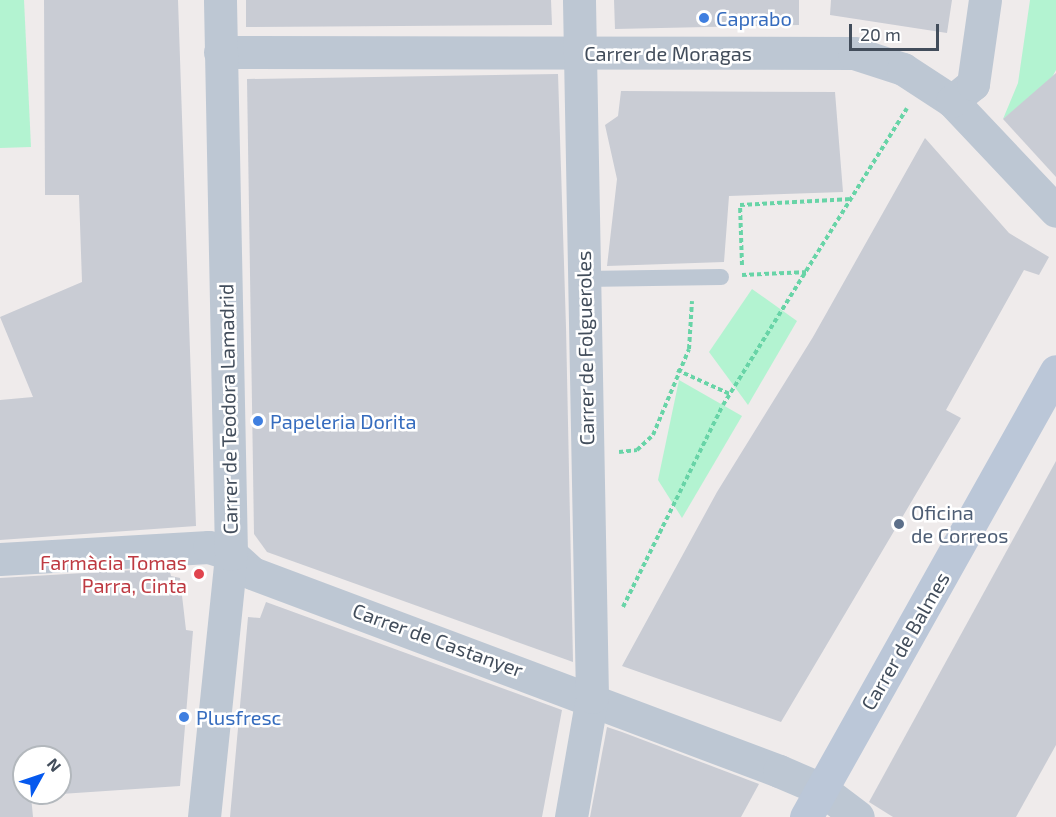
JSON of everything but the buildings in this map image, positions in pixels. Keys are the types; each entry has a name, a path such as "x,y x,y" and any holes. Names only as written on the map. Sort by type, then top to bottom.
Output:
{"main road":[{"name":"Carrer de Balmes","path":"814,803 1056,371"}],"street":[{"name":"Carrer de Teodora Lamadrid","path":"204,817 231,554 220,0"},
{"name":"Carrer de Folgueroles","path":"571,817 592,697 579,0"},
{"path":"952,101 973,84 985,0"},
{"name":"Carrer de Moragas","path":"220,52 854,53 903,69 952,101 1056,211"},
{"name":"Carrer de Castanyer","path":"0,559 209,547 231,554 252,573 592,697 814,803 858,817"}],"lane":[{"path":"584,279 721,277"}],"path":[{"path":"619,615 671,501 730,394 809,272 910,102"},
{"path":"743,275 740,205 852,199"},
{"path":"721,277 809,272"},
{"path":"610,453 637,450 653,435 677,370 689,349 693,323 690,277"},
{"path":"677,370 730,394"}],"green space":[{"path":"0,0 24,0 31,147 0,148"},
{"path":"1030,0 1056,0 1056,70 1048,85 1003,119 1018,83"},
{"path":"752,289 797,321 748,405 709,352"},
{"path":"679,380 742,416 682,518 658,480"}],"place":[{"name":"Caprabo","path":"704,18"},
{"name":"Papeleria Dorita","path":"258,421"},
{"name":"Oficina de Correos","path":"899,524"},
{"name":"Farmàcia Tomas Parra, Cinta","path":"199,574"},
{"name":"Plusfresc","path":"184,717"}]}
